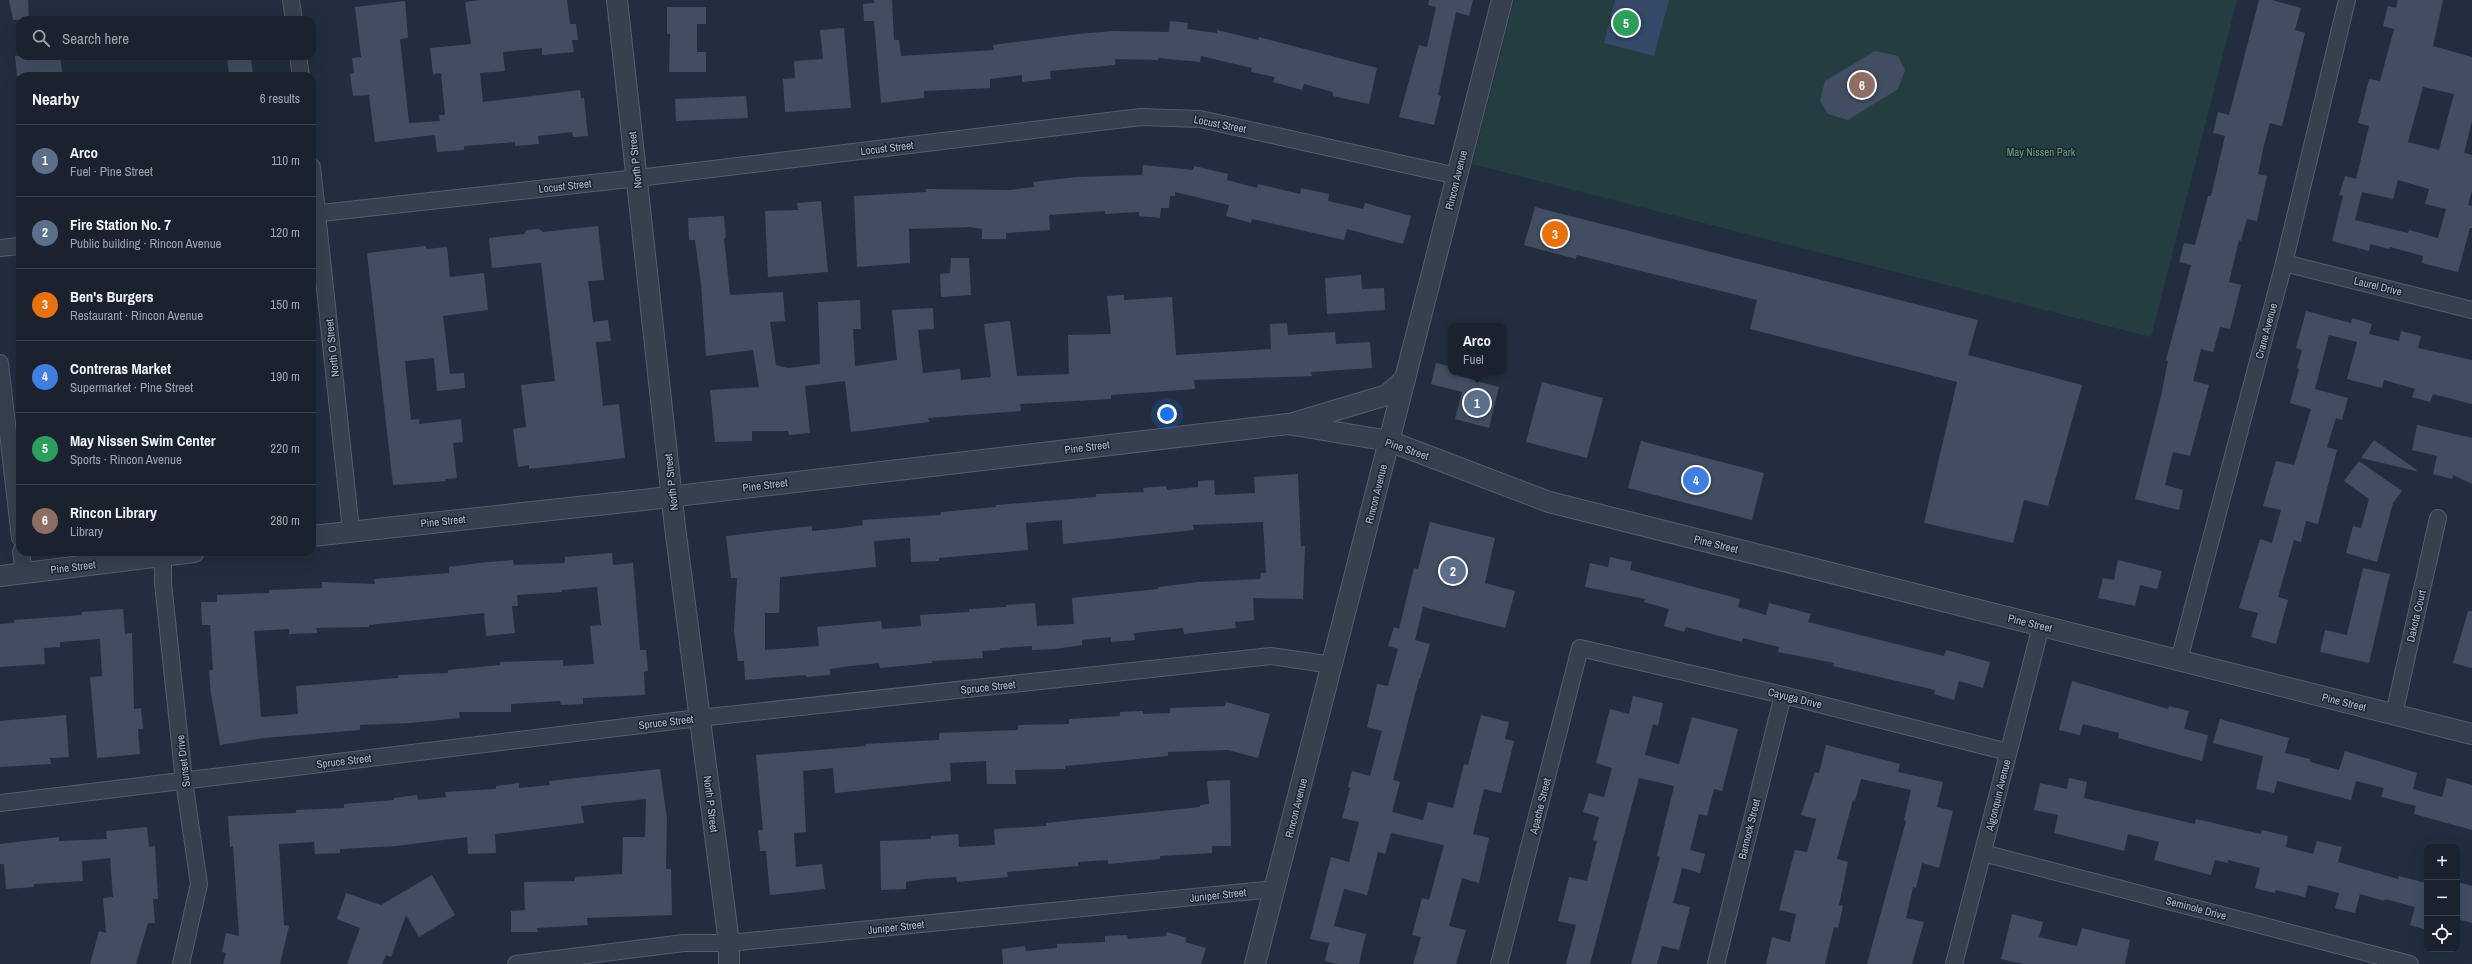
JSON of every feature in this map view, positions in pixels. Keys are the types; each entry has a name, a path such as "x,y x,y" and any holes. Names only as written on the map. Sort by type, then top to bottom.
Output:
{"street":[{"path":"291,0 293,16"},
{"name":"North P Street","path":"617,0 638,178 672,496 699,718 729,943 729,964"},
{"name":"Rincon Avenue","path":"1255,964 1276,889 1502,0"},
{"name":"Crane Avenue","path":"2179,660 2284,263 2347,0"},
{"path":"299,60 300,72"},
{"name":"Locust Street","path":"316,213 638,178 1141,117 1200,119 1457,176"},
{"name":"North O Street","path":"316,222 351,530"},
{"path":"0,248 16,246"},
{"name":"Laurel Drive","path":"2284,263 2472,310"},
{"path":"0,363 16,503"},
{"path":"1288,424 1387,395 1405,379"},
{"name":"Pine Street","path":"316,535 351,530 672,496 1288,424 1389,441 1549,502 2472,734"},
{"name":"Dakota Court","path":"2394,714 2438,518"},
{"path":"22,556 24,573"},
{"name":"Pine Street","path":"0,576 163,556"},
{"name":"Sunset Drive","path":"163,556 163,584 184,781 199,884 182,964"},
{"name":"Algonquin Avenue","path":"1954,964 2041,626"},
{"name":"Cayuga Drive","path":"1580,648 1783,695 2008,752"},
{"name":"Apache Street","path":"1499,964 1580,648"},
{"name":"Spruce Street","path":"0,803 699,718 1271,656 1332,665"},
{"name":"Bannock Street","path":"1716,964 1783,695"},
{"name":"Seminole Drive","path":"1983,853 2410,964"},
{"name":"Juniper Street","path":"516,964 684,943 729,943 1276,889"}],"green space":[{"name":"May Nissen Park","path":"1514,0 2237,0 2151,337 1472,164"}],"water":[{"path":"1615,0 1669,0 1654,56 1604,43"}],"building":[{"path":"9,0 28,0 29,16 16,16 16,20 13,20"},
{"path":"480,0 567,0 570,24 576,24 578,40 572,40 574,52 542,55 542,48 503,52 505,71 480,73 483,102 580,90 581,98 584,98 588,136 573,137 572,132 538,136 539,144 515,146 515,142 464,146 464,150 437,152 435,135 375,142 369,95 353,96 350,74 354,73 352,58 361,57 355,7 405,1 408,38 400,39 409,123 440,121 439,115 445,115 441,73 433,74 430,48 471,44 465,2"},
{"path":"874,0 892,0 894,40 899,40 901,56 994,50 993,45 1078,34 1113,31 1169,32 1170,21 1188,23 1187,29 1217,33 1217,30 1258,40 1259,37 1377,68 1369,104 1333,96 1333,92 1304,84 1302,90 1273,82 1275,77 1251,72 1252,68 1201,56 1200,62 1158,58 1158,60 1115,59 1115,65 1050,71 1051,79 1022,82 1022,75 990,79 990,88 924,91 924,98 881,103 874,21 864,21 863,4 874,3"},
{"path":"1429,0 1473,0 1469,16 1456,12 1438,95 1441,96 1434,125 1399,117 1419,45 1427,47 1436,7 1428,5"},
{"path":"2259,0 2272,0 2301,8 2295,30 2305,33 2282,126 2270,123 2264,145 2258,174 2267,176 2257,221 2247,219 2241,241 2239,240 2229,282 2241,285 2230,329 2220,327 2213,352 2201,349 2193,381 2209,385 2190,456 2173,452 2165,485 2183,490 2179,510 2135,499 2161,396 2168,361 2166,360 2191,265 2179,262 2184,243 2195,245 2208,196 2211,196 2225,136 2213,133 2218,112 2229,115"},
{"path":"2398,0 2443,0 2433,46 2472,57 2472,121 2464,153 2472,155 2472,191 2468,205 2472,206 2472,228 2470,228 2458,272 2422,263 2423,256 2390,247 2389,249 2370,244 2369,251 2332,241 2343,196 2339,195 2345,176 2356,179 2369,126 2358,123 2369,79 2380,81 2394,29 2383,26 2388,6 2396,8","holes":["2423,87 2454,94 2439,150 2408,142","2398,180 2429,189 2425,204 2446,209 2438,238 2409,230 2408,233 2355,220 2362,192 2393,199"]},
{"path":"667,7 706,7 706,24 697,24 697,52 706,52 706,72 669,72 670,34 667,34"},
{"path":"844,28 851,108 785,112 783,79 795,78 794,61 823,59 820,30"},
{"path":"1875,51 1898,56 1905,70 1898,89 1848,120 1828,114 1820,101 1825,81"},
{"path":"15,56 16,60 61,60 62,72 17,72"},
{"path":"227,60 251,60 253,72 229,72"},
{"path":"746,96 748,118 676,121 675,99"},
{"path":"1143,165 1193,170 1194,166 1228,174 1227,180 1257,188 1258,184 1300,194 1301,188 1329,194 1328,201 1363,209 1365,203 1411,216 1403,244 1347,229 1344,240 1252,219 1251,223 1226,216 1229,205 1175,192 1175,196 1170,196 1169,208 1161,208 1160,218 1139,216 1139,212 1105,214 1105,211 1049,215 1050,230 1006,233 1006,239 982,239 982,229 970,227 909,229 910,263 857,267 854,196 926,192 926,189 1010,190 1034,187 1033,182 1077,177 1142,175"},
{"path":"821,201 828,272 768,277 765,211 798,210 797,203"},
{"path":"1535,207 1978,320 1968,355 2082,385 2048,506 2024,500 2013,543 1924,523 1957,382 1750,329 1757,300 1577,255 1576,259 1524,245"},
{"path":"724,216 726,238 724,238 730,295 783,292 785,321 770,322 776,365 788,368 820,364 818,302 860,300 861,329 853,329 855,366 897,360 892,310 933,308 934,329 918,330 923,373 960,369 961,380 991,377 984,324 1010,321 1017,376 1069,374 1068,335 1111,334 1107,296 1124,295 1124,300 1172,297 1176,355 1271,349 1270,324 1287,323 1288,335 1335,332 1336,344 1370,342 1372,368 1311,372 1312,376 1194,380 1195,389 1111,395 1111,399 1020,404 1021,411 928,418 929,422 851,432 845,381 805,386 810,433 789,435 788,431 752,431 752,441 715,442 710,390 759,387 753,350 706,356 701,284 695,240 689,240 688,218"},
{"path":"598,226 604,280 588,281 593,322 608,320 611,341 596,342 603,406 619,404 625,458 529,469 529,465 518,467 513,429 526,427 521,385 555,381 541,263 492,268 489,238 524,234 527,230 539,229 543,232"},
{"path":"426,246 426,249 447,247 450,277 484,273 488,310 443,316 450,374 464,373 465,388 437,391 434,358 405,361 411,420 419,419 419,424 461,419 463,442 453,443 457,478 445,479 446,481 393,485 367,253"},
{"path":"951,258 969,258 971,295 941,297 940,274 950,273"},
{"path":"1361,275 1362,289 1384,288 1385,310 1327,314 1325,278"},
{"path":"2306,311 2351,323 2352,318 2372,324 2369,334 2399,341 2401,331 2421,336 2418,348 2472,360 2472,404 2433,394 2430,402 2412,397 2415,389 2384,380 2382,388 2347,379 2357,342 2329,335 2315,389 2348,398 2342,420 2336,418 2327,447 2337,450 2318,524 2306,521 2301,542 2294,540 2278,597 2288,600 2276,644 2251,637 2258,613 2239,608 2260,539 2272,543 2281,510 2263,506 2276,461 2294,465 2311,409 2290,403 2299,369 2297,368 2302,350 2296,348"},
{"path":"1436,363 1448,366 1448,375 1455,375 1499,387 1489,428 1455,419 1462,392 1431,384"},
{"path":"1542,382 1603,398 1587,458 1526,442"},
{"path":"2417,425 2472,438 2472,484 2453,475 2452,479 2433,474 2437,456 2412,450"},
{"path":"2374,440 2417,470 2361,458"},
{"path":"1641,441 1764,473 1752,520 1628,488"},
{"path":"2359,461 2402,491 2393,503 2377,562 2346,553 2353,526 2361,528 2369,499 2344,481"},
{"path":"1298,474 1301,546 1305,546 1303,599 1253,598 1254,620 1235,622 1236,628 1184,634 1183,628 1134,633 1135,640 1111,642 1111,637 1082,640 1082,645 1055,649 1032,650 1032,646 1000,648 1000,650 982,651 983,658 932,661 932,663 880,668 879,663 830,669 830,675 806,677 806,675 745,680 744,661 738,661 734,631 737,578 731,578 726,536 812,526 812,531 843,528 863,525 862,520 941,515 941,512 996,507 996,505 1096,497 1096,494 1144,492 1143,488 1166,486 1167,490 1198,487 1198,481 1214,480 1215,495 1255,493 1254,477","holes":["1062,520 1063,544 1194,530 1193,525 1263,522 1266,573 1261,573 1260,579 1198,582 1158,587 1158,589 1072,598 1074,624 1037,626 1035,603 1006,605 1006,607 969,609 969,612 920,615 921,626 882,629 881,621 817,627 819,646 765,650 765,613 779,613 780,577 876,567 874,541 910,538 911,562 939,561 939,558 1028,550 1026,523"]},
{"path":"1430,522 1495,538 1485,583 1515,591 1505,628 1423,607 1415,640 1430,644 1419,679 1393,780 1400,782 1392,812 1423,820 1428,802 1453,808 1464,764 1468,765 1481,715 1509,722 1505,739 1514,741 1501,793 1484,789 1473,834 1489,838 1479,883 1462,878 1449,926 1466,930 1456,964 1413,964 1421,937 1412,935 1422,898 1429,900 1444,845 1391,833 1385,854 1378,852 1367,895 1344,889 1334,926 1366,934 1359,964 1337,964 1325,961 1329,943 1310,939 1331,857 1349,862 1359,822 1342,818 1350,788 1348,787 1352,771 1370,776 1382,731 1367,727 1377,684 1388,686 1398,649 1388,646 1394,627 1399,629 1414,568 1418,569"},
{"path":"612,553 613,565 633,563 640,650 646,650 648,671 644,672 645,695 583,698 583,704 561,705 560,701 511,704 511,712 459,712 460,718 410,723 360,725 360,730 264,738 220,745 211,694 209,670 213,670 210,625 202,625 201,602 217,602 217,595 269,593 269,590 322,588 322,582 375,584 374,579 449,573 449,567 479,563 513,560 514,565 565,563 565,557","holes":["597,587 601,625 590,626 594,664 563,666 563,660 500,662 500,665 448,670 448,673 398,675 398,678 296,686 298,714 261,717 254,631 289,629 289,634 317,633 316,628 369,627 369,625 484,613 486,636 515,633 512,606 518,606 517,595 562,592 562,590"]},
{"path":"1610,557 1632,562 1630,570 1740,599 1738,607 1766,615 1769,603 1811,614 1808,622 1944,656 1946,650 1990,662 1983,688 1959,681 1954,700 1934,694 1935,690 1833,666 1834,663 1778,652 1779,647 1743,638 1742,642 1686,627 1684,632 1664,626 1669,609 1644,602 1645,599 1585,587 1590,563 1608,567"},
{"path":"2118,560 2162,571 2157,589 2140,585 2135,606 2098,598 2103,578 2114,580"},
{"path":"2363,568 2390,574 2369,663 2320,652 2325,630 2347,635"},
{"path":"123,609 125,634 132,633 134,709 141,708 143,729 138,729 140,754 97,758 90,677 102,676 100,639 60,642 60,647 44,648 45,664 0,667 0,624 14,623 14,620 82,615 82,612"},
{"path":"2468,611 2472,611 2472,668 2453,663"},
{"path":"2072,681 2168,709 2169,706 2189,711 2184,729 2208,735 2202,761 2118,738 2119,733 2083,724 2080,735 2059,730"},
{"path":"1633,696 1663,703 1658,726 1653,724 1645,755 1679,764 1692,717 1738,729 1722,791 1714,789 1707,816 1699,814 1690,850 1705,854 1700,873 1682,868 1673,903 1690,907 1679,950 1662,946 1657,964 1631,964 1660,857 1657,856 1674,786 1639,778 1590,964 1566,964 1576,925 1558,921 1569,877 1587,881 1597,841 1593,840 1599,817 1583,812 1589,793 1604,797 1612,768 1596,763 1610,709 1629,714"},
{"path":"1226,702 1270,714 1258,758 1228,750 1168,752 1168,756 1065,766 1065,769 1015,770 1016,784 987,784 986,761 950,763 951,781 835,793 833,768 803,771 806,832 794,833 796,867 822,864 825,889 770,895 766,851 760,851 758,830 763,830 756,755 866,746 865,744 939,740 939,733 1018,730 1018,725 1069,724 1069,719 1120,716 1120,712 1143,711 1143,714 1170,713 1170,708 1225,706"},
{"path":"66,715 69,757 50,758 51,764 0,767 0,721"},
{"path":"2220,719 2289,738 2285,753 2310,759 2310,762 2339,770 2345,751 2417,773 2413,789 2442,797 2447,778 2472,785 2472,830 2414,814 2416,806 2381,797 2384,788 2356,781 2351,800 2277,781 2274,793 2256,789 2263,756 2213,743"},
{"path":"1826,745 1900,764 1898,772 1943,782 1937,807 1953,811 1939,868 1922,863 1916,888 1913,887 1906,918 1924,922 1912,964 1867,964 1906,821 1904,820 1911,790 1861,779 1855,801 1853,800 1837,859 1848,862 1839,905 1843,906 1838,928 1834,927 1825,964 1766,964 1772,937 1790,942 1796,914 1779,910 1795,850 1807,852 1816,819 1801,815 1815,772 1819,773"},
{"path":"660,769 667,819 666,869 671,869 672,915 587,918 588,925 537,928 538,932 511,932 511,911 525,910 524,882 575,881 575,877 622,874 623,837 645,837 646,799 581,806 584,823 495,834 496,853 468,854 467,837 396,846 340,849 340,853 315,854 314,842 279,844 284,925 289,926 280,964 223,964 226,953 222,952 226,933 239,936 233,846 230,847 228,816 296,813 296,810 344,808 344,804 394,800 394,798 417,795 418,800 446,797 445,792 496,789 496,786 519,783 519,788 550,785 549,781"},
{"path":"2069,778 2087,782 2084,798 2195,824 2196,819 2261,834 2262,830 2288,836 2286,847 2313,854 2317,841 2342,847 2338,862 2398,879 2399,876 2424,882 2424,929 2410,925 2415,907 2385,899 2384,901 2360,894 2355,913 2335,908 2339,893 2308,885 2305,897 2276,890 2275,893 2255,888 2260,868 2228,860 2228,863 2215,860 2211,875 2154,860 2159,842 2128,834 2124,851 2054,833 2058,815 2034,810 2040,783 2067,789"},
{"path":"1230,780 1231,846 1212,846 1212,853 1160,856 1160,859 1108,864 1108,860 1078,862 1078,866 1007,872 1008,877 957,882 956,877 924,879 906,882 906,889 881,890 880,841 931,839 931,836 958,834 959,847 995,845 994,829 1046,826 1046,823 1200,807 1200,805 1209,804 1207,781"},
{"path":"147,827 149,847 155,846 158,899 153,899 155,923 148,923 136,964 90,964 99,931 106,933 103,898 113,897 110,858 82,861 83,881 34,884 34,887 6,889 4,864 0,864 0,844 59,837 59,841 107,839 106,831"},
{"path":"432,875 455,915 419,937 406,915 391,957 386,955 382,964 347,964 360,928 337,919 346,893 381,905"},
{"path":"2460,883 2472,886 2472,923 2460,920"},
{"path":"2012,914 2043,922 2039,937 2077,946 2082,928 2130,940 2125,964 2023,964 2001,959"},
{"path":"1167,932 1187,938 1185,942 1206,948 1201,964 1003,964 1002,949 1025,946 1026,951 1057,948 1057,944 1105,942 1105,936 1127,935 1128,939 1166,936"}],"place":[{"name":"May Nissen Swim Center","path":"1626,23"},
{"name":"Rincon Library","path":"1862,85"},
{"name":"Ben's Burgers","path":"1555,234"},
{"name":"Arco","path":"1477,403"},
{"name":"Contreras Market","path":"1696,480"},
{"name":"Fire Station No. 7","path":"1453,571"}]}
